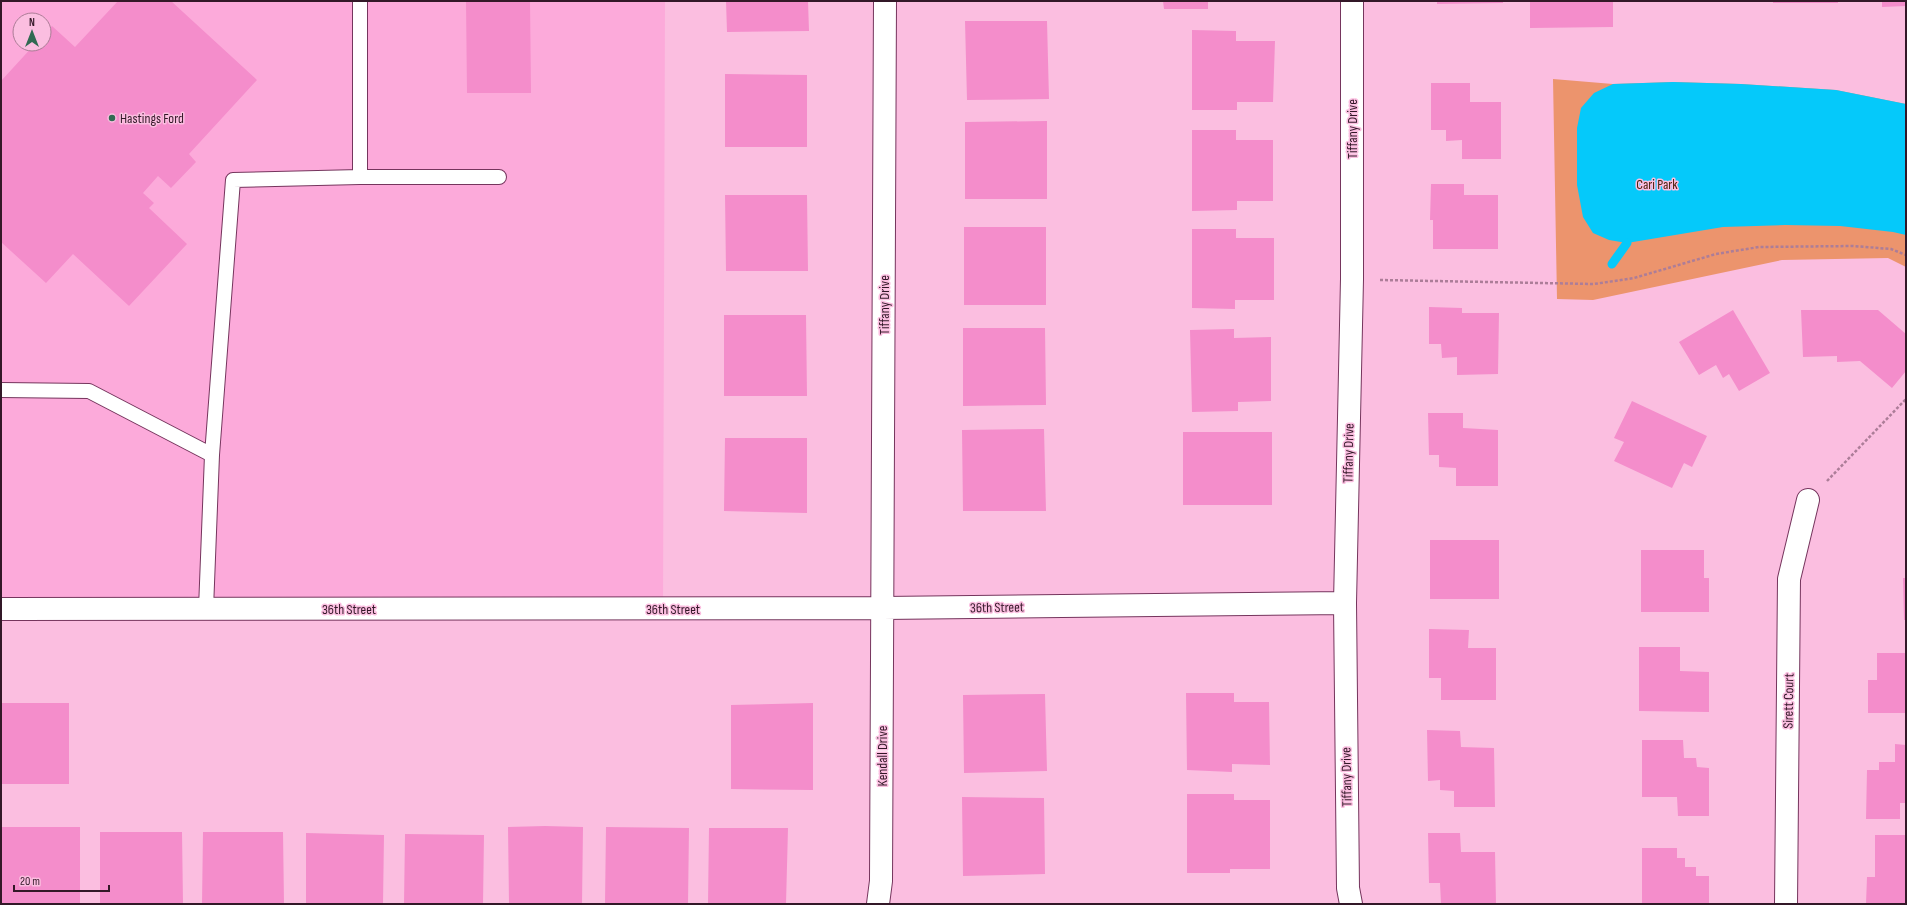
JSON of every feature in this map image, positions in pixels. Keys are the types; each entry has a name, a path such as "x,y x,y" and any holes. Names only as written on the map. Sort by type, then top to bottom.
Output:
{"street":[{"name":"Tiffany Drive","path":"883,608 885,1"},
{"name":"Tiffany Drive","path":"1351,904 1348,888 1345,603 1352,279 1352,1"},
{"name":"Sirett Court","path":"1786,904 1789,579 1808,500"},
{"name":"36th Street","path":"1,609 883,608 1345,603"},
{"name":"Kendall Drive","path":"878,904 882,881 883,608"}],"lane":[{"path":"360,1 360,177"},
{"path":"206,609 212,455 234,180 360,177 499,177"},
{"path":"1,390 89,391 212,455"}],"path":[{"path":"1352,279 1594,284 1634,278 1716,254 1759,247 1853,246 1891,249 1906,255"},
{"path":"1808,500 1906,399"}],"shaded area":[{"path":"1,1 665,1 663,609 1,609"}],"green space":[{"name":"Cari Park","path":"1553,79 1613,84 1673,82 1741,84 1836,90 1906,104 1906,267 1888,258 1782,260 1593,300 1557,299"}],"water":[{"name":"Cari Park","path":"1673,82 1741,84 1836,90 1906,104 1906,235 1893,232 1840,226 1785,225 1723,227 1627,243 1609,240 1593,233 1583,217 1577,185 1577,128 1581,108 1594,93 1613,84"}],"building":[{"name":"Hastings Ford","path":"118,1 171,1 257,80 189,154 196,162 171,188 158,176 143,193 154,203 149,208 187,244 129,306 73,254 46,283 1,242 1,81 28,52 52,52 52,26 75,47"},
{"path":"466,1 530,1 531,93 467,93"},
{"path":"726,1 808,1 809,31 727,32"},
{"path":"1163,1 1208,1 1208,9 1164,9"},
{"path":"1437,1 1503,1 1503,3 1437,4"},
{"path":"1530,1 1613,1 1613,27 1530,28"},
{"path":"1773,1 1838,1 1838,3 1773,3"},
{"path":"1882,1 1906,1 1906,6 1882,7"},
{"path":"965,21 1047,21 1049,99 967,100"},
{"path":"1192,30 1236,31 1236,41 1275,41 1273,102 1237,102 1237,110 1192,110"},
{"path":"725,74 807,75 807,147 725,147"},
{"path":"1431,83 1470,83 1470,102 1501,102 1501,159 1462,159 1462,140 1446,141 1446,130 1431,130"},
{"path":"1047,121 1047,199 965,199 965,122"},
{"path":"1192,130 1236,130 1236,140 1273,140 1273,201 1237,201 1237,210 1192,211"},
{"path":"1431,184 1464,184 1464,195 1498,195 1498,249 1433,249 1433,220 1430,220"},
{"path":"725,195 807,195 808,271 726,271"},
{"path":"964,227 1046,227 1046,305 964,305"},
{"path":"1192,229 1236,229 1236,238 1274,238 1274,300 1235,300 1235,309 1192,308"},
{"path":"1429,307 1462,308 1462,313 1499,313 1498,374 1457,375 1457,357 1442,358 1441,344 1429,344"},
{"path":"1733,310 1770,373 1739,391 1729,374 1723,378 1716,365 1699,375 1679,342"},
{"path":"1801,310 1878,310 1906,334 1906,371 1892,388 1860,361 1837,362 1837,356 1803,357"},
{"path":"724,315 806,315 807,396 724,396"},
{"path":"963,328 1045,328 1046,405 963,406"},
{"path":"1234,329 1234,338 1271,337 1271,401 1238,402 1238,411 1192,412 1190,330"},
{"path":"1632,401 1707,436 1692,467 1684,463 1672,488 1614,461 1624,442 1614,438"},
{"path":"1428,413 1463,413 1463,428 1498,430 1498,486 1456,486 1456,468 1439,467 1439,455 1429,455"},
{"path":"1044,429 1046,511 963,511 962,430"},
{"path":"1183,432 1272,432 1272,505 1183,505"},
{"path":"725,438 807,438 807,513 724,511"},
{"path":"1430,540 1499,540 1499,599 1430,599"},
{"path":"1641,550 1704,550 1704,578 1709,578 1709,612 1641,612"},
{"path":"1903,578 1906,578 1906,620 1904,620"},
{"path":"1429,629 1469,630 1468,648 1496,648 1496,700 1441,700 1441,678 1429,678"},
{"path":"1639,647 1680,647 1680,671 1709,672 1709,712 1639,711"},
{"path":"1877,653 1906,653 1906,713 1868,713 1868,680 1877,680"},
{"path":"1186,693 1234,693 1234,702 1269,702 1270,765 1232,764 1232,772 1187,770"},
{"path":"1045,694 1047,771 964,773 963,695"},
{"path":"1,703 69,703 69,784 1,784"},
{"path":"813,703 813,790 731,789 731,705"},
{"path":"1427,730 1460,731 1461,747 1494,748 1495,807 1454,807 1454,791 1440,790 1440,780 1428,781"},
{"path":"1642,740 1683,740 1684,758 1696,758 1697,767 1709,768 1709,816 1678,816 1677,797 1642,797"},
{"path":"1895,744 1906,745 1906,803 1900,803 1900,819 1866,819 1867,770 1879,770 1879,762 1895,762"},
{"path":"1187,794 1234,794 1234,800 1270,800 1270,869 1230,869 1230,873 1187,873"},
{"path":"962,797 1044,798 1045,874 963,876"},
{"path":"2,827 80,827 80,904 2,904"},
{"path":"508,827 583,827 582,904 509,904"},
{"path":"606,827 689,828 688,904 605,904"},
{"path":"709,828 788,828 786,904 708,904"},
{"path":"100,832 182,832 183,904 100,904"},
{"path":"203,832 283,832 284,904 202,904"},
{"path":"306,833 384,835 383,904 306,904"},
{"path":"1428,833 1460,833 1461,852 1495,852 1496,904 1441,904 1440,883 1429,883"},
{"path":"405,834 484,835 483,904 404,904"},
{"path":"1875,835 1906,835 1906,904 1866,904 1867,877 1875,877"},
{"path":"1642,848 1677,848 1677,858 1685,858 1685,867 1696,867 1696,876 1709,876 1709,904 1642,904"}],"waterway":[{"path":"1612,264 1627,243"}],"place":[{"name":"Hastings Ford","path":"112,118"}]}
